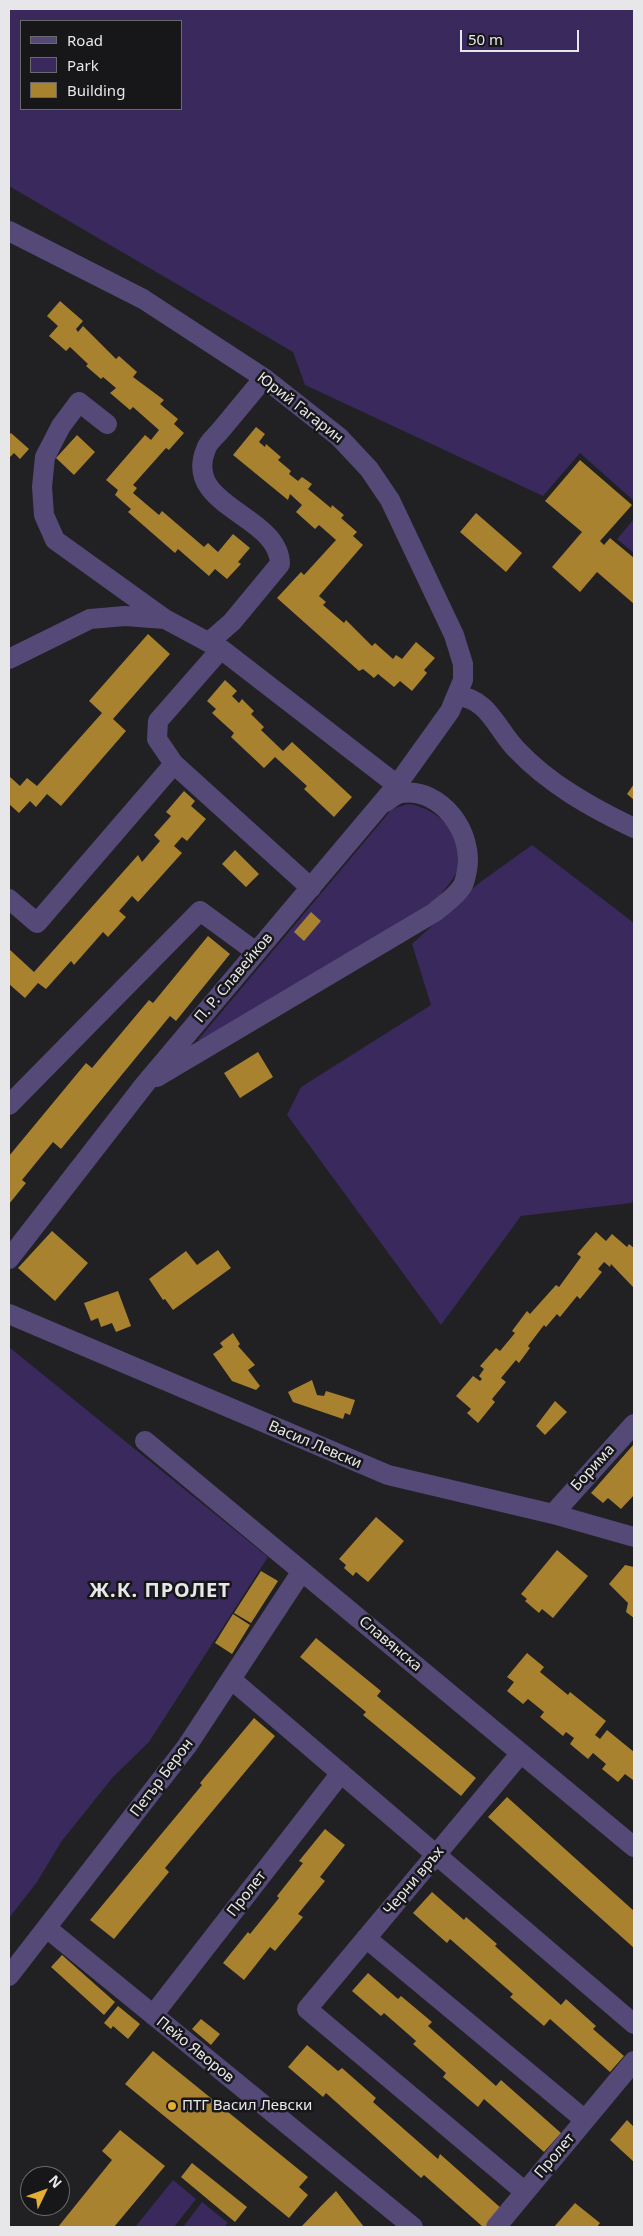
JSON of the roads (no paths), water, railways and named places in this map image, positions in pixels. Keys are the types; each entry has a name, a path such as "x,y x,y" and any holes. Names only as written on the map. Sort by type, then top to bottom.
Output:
{"street":[{"name":"Юрий Гагарин","path":"9,231 143,299 264,378 339,437 368,469 390,500 454,634 463,664 463,680 458,696"},
{"path":"264,378 206,448 202,470 208,489 272,540 280,553 280,564 232,622 158,721 157,739 174,764 311,888"},
{"path":"108,424 79,402 61,426 45,457 42,487 44,515 55,540 165,619 215,646 397,785"},
{"path":"9,659 90,619 125,616 165,619"},
{"path":"458,696 470,697 480,702 516,750 539,771 596,810 634,828"},
{"name":"П. Р. Славейков","path":"9,1260 145,1084 397,785 450,711 458,696"},
{"path":"9,899 37,923 174,764"},
{"path":"145,1084 435,912 464,884 469,860 464,833 457,821 435,801 422,796 400,793 380,805"},
{"path":"9,1105 200,911 256,952"},
{"name":"Васил Левски","path":"9,1314 388,1475 552,1514 634,1537"},
{"name":"Борима","path":"552,1514 634,1424"},
{"name":"Славянска","path":"145,1441 634,1848"},
{"name":"Петър Берон","path":"9,1976 48,1929 187,1746 302,1571"},
{"path":"232,1680 634,2024"},
{"name":"Черни връх","path":"307,2009 521,1753"},
{"name":"Пролет","path":"153,2015 341,1773"},
{"name":"Пейо Яворов","path":"48,1929 413,2227"},
{"name":"Пролет","path":"366,1938 585,2120"},
{"name":"Пролет","path":"307,2009 525,2192"},
{"name":"Пролет","path":"496,2227 634,2061"}],"place":[{"name":"ПТГ Васил Левски","path":"172,2106"}],"district":[{"name":"Ж.К. ПРОЛЕТ","path":"160,1591"}]}
